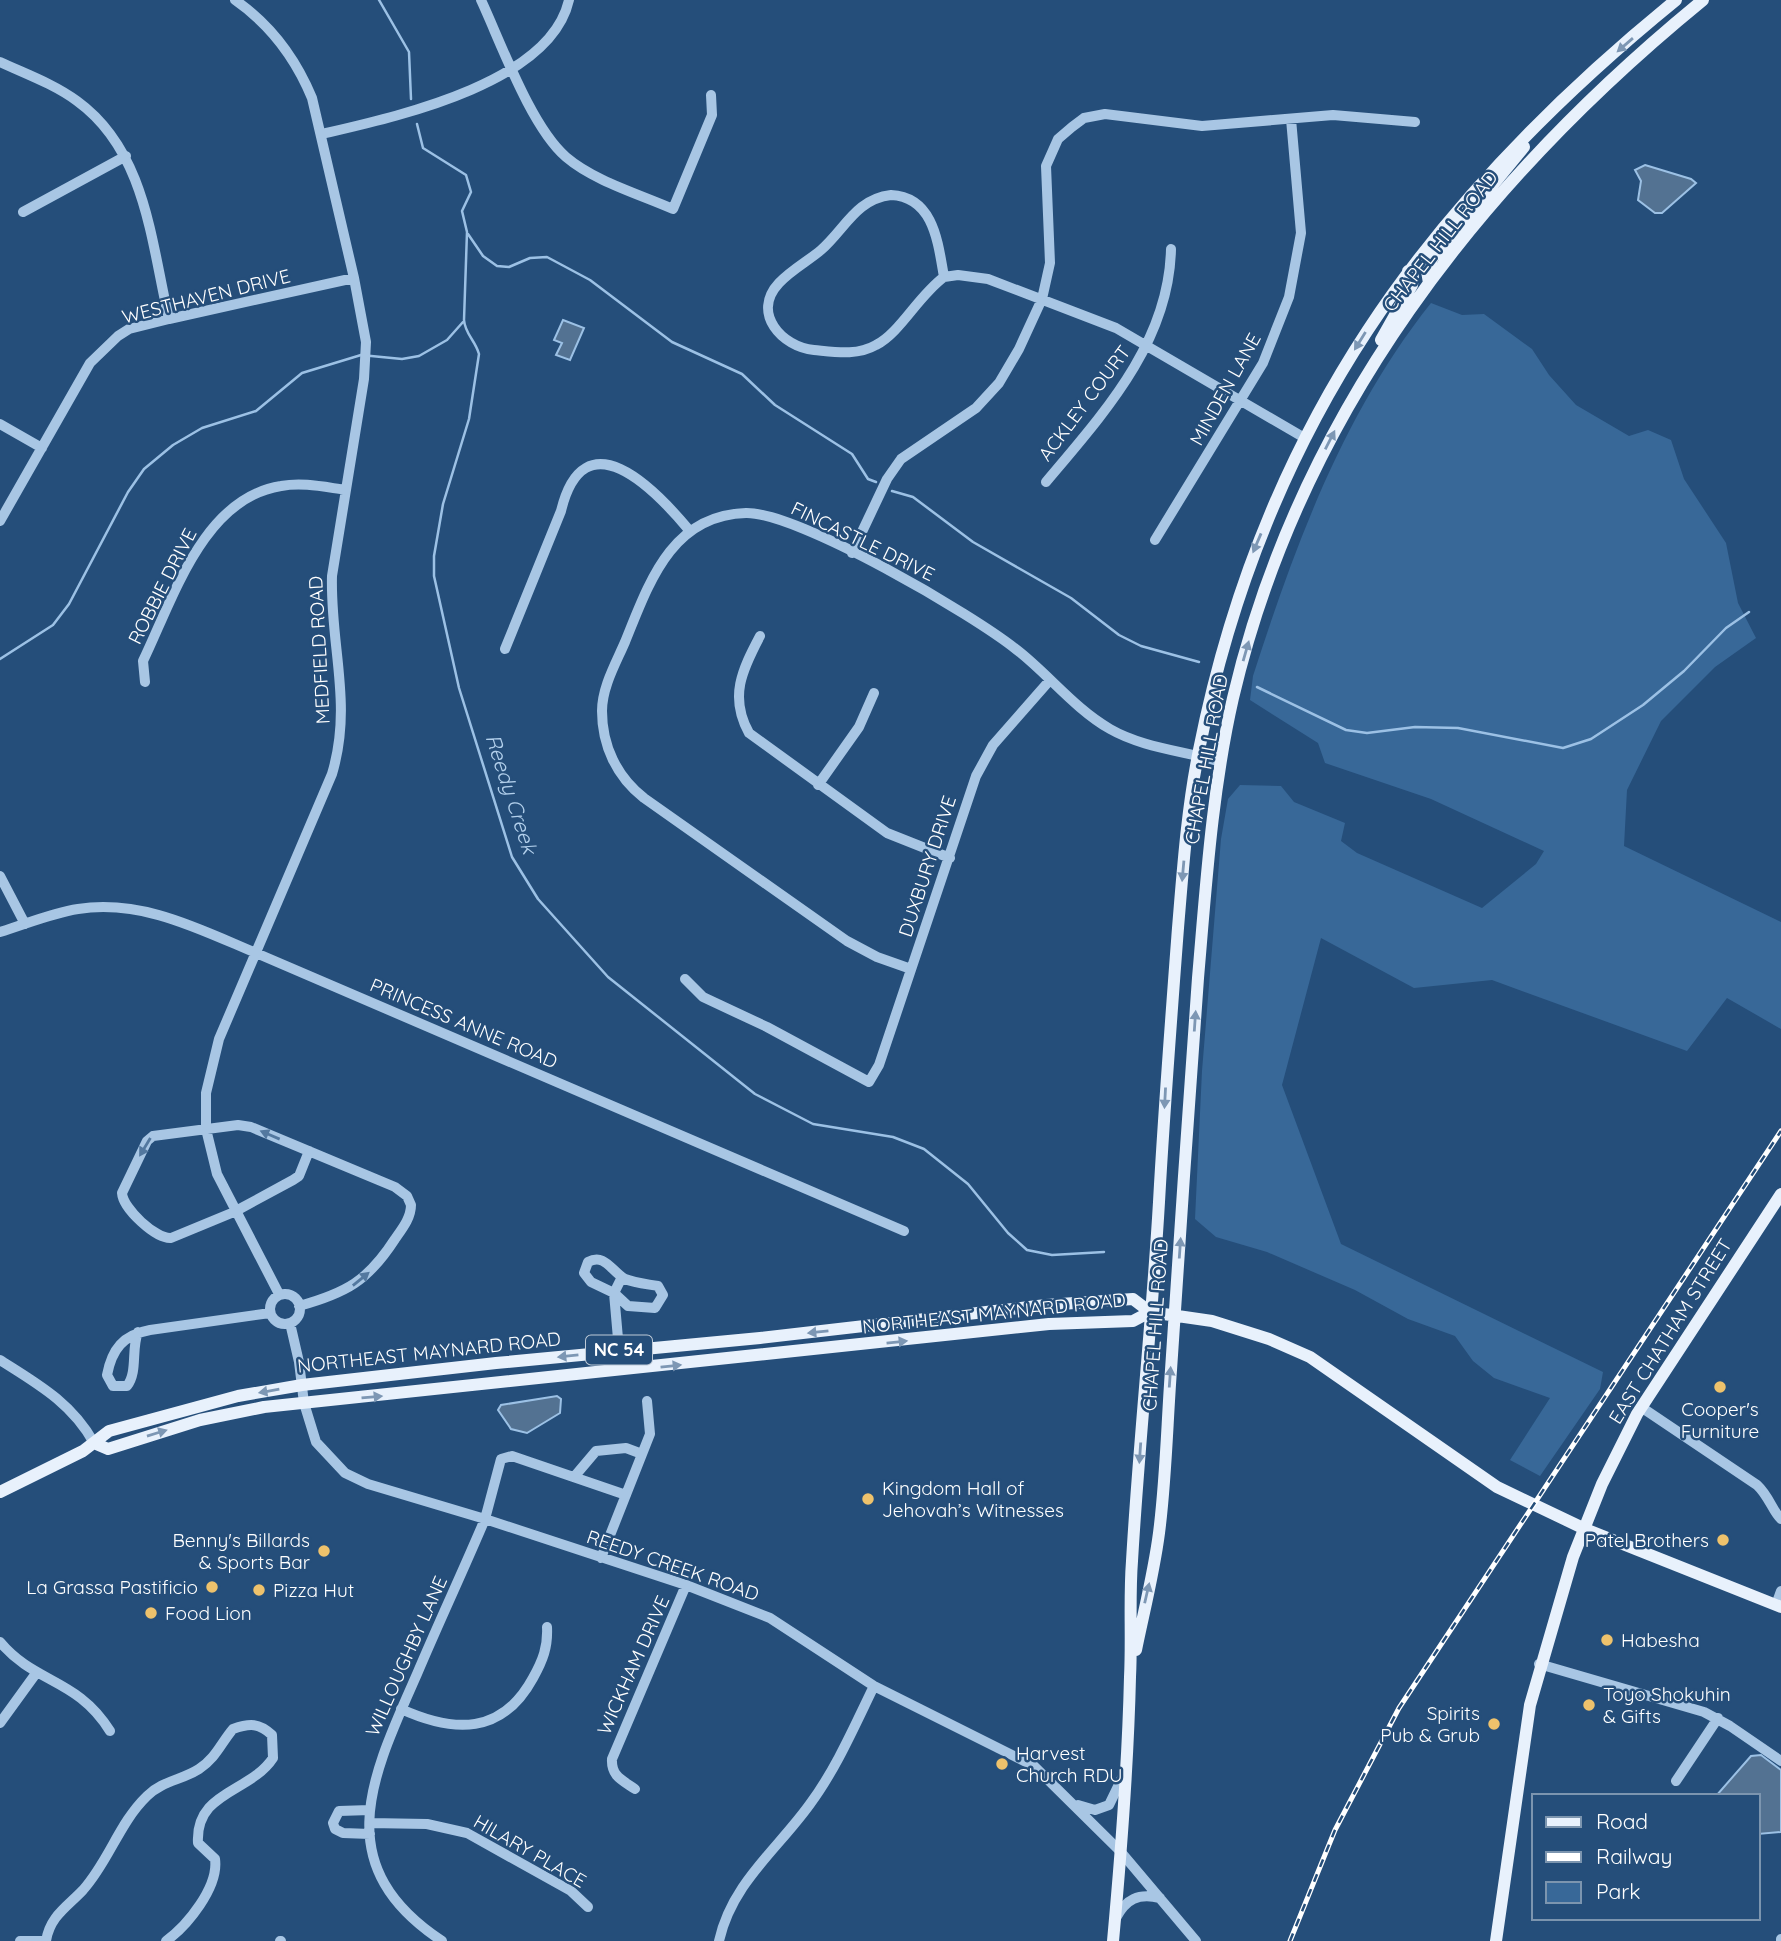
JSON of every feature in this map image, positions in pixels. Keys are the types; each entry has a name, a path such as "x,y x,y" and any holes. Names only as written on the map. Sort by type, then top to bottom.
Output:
{"main road":[{"name":"CHAPEL HILL ROAD","path":"1113,1941 1130,1677 1132,1563 1180,895 1198,755 1232,612 1252,554 1303,438 1359,342 1408,271 1477,186 1550,113 1676,0"},
{"name":"CHAPEL HILL ROAD","path":"1130,1677 1159,1531 1204,891 1221,762 1239,674 1272,572 1307,486 1353,394 1429,283 1517,175 1609,81 1703,0"},
{"path":"1429,283 1427,271 1432,259 1550,113"},
{"path":"1369,370 1388,323 1412,285 1413,277 1408,271"},
{"name":"EAST CHATHAM STREET","path":"1496,1941 1524,1738 1539,1664 1602,1484 1641,1407 1781,1194"},
{"name":"NORTHEAST MAYNARD ROAD","path":"0,1492 94,1443 109,1431 192,1407 302,1385 1071,1303 1133,1299 1150,1312 1212,1321 1269,1339 1310,1357 1497,1487 1585,1529 1779,1606"},
{"name":"NORTHEAST MAYNARD ROAD","path":"94,1443 108,1450 200,1420 304,1403 1049,1324 1133,1321 1150,1312"}],"street":[{"name":"MEDFIELD ROAD","path":"235,0 256,15 287,50 312,98 354,278 366,360 332,590 343,696 338,748 332,774 211,1067 206,1093 206,1129 216,1174 279,1294"},
{"path":"481,0 541,126 565,156 586,170 673,209 712,115 711,95"},
{"path":"322,134 420,110 513,68 552,39 563,21 569,0"},
{"path":"0,62 75,99 108,128 125,156 138,186 169,319"},
{"path":"852,553 893,470 911,451 976,408 988,397 1007,371 1042,299 1050,262 1046,166 1058,139 1072,127 1084,118 1105,114 1202,127 1345,115 1415,122"},
{"name":"MINDEN LANE","path":"1155,540 1242,400 1276,332 1297,265 1301,213 1291,119"},
{"path":"23,212 125,156"},
{"path":"944,277 933,225 925,211 906,197 882,196 860,206 823,249 780,281 771,298 769,314 775,330 793,346 854,353 884,341 917,300 944,277 980,277 1085,314 1148,345 1303,438"},
{"name":"ACKLEY COURT","path":"1046,482 1128,379 1148,345 1165,297 1171,270 1171,249"},
{"name":"WESTHAVEN DRIVE","path":"0,521 90,363 105,345 129,329 354,278"},
{"path":"0,424 42,448"},
{"path":"505,649 561,511 566,492 581,472 607,464 626,469 689,530"},
{"name":"ROBBIE DRIVE","path":"145,682 143,661 203,540 227,511 259,493 283,485 345,490"},
{"name":"FINCASTLE DRIVE","path":"911,969 877,957 847,941 644,799 618,772 604,731 602,711 607,684 651,580 669,550 689,530 724,516 765,515 852,553 980,623 1018,651 1111,729 1140,741 1221,762"},
{"path":"760,636 738,685 737,698 744,723 760,743 894,837 950,858"},
{"name":"DUXBURY DRIVE","path":"685,979 703,998 767,1027 869,1082 879,1065 982,762 1004,732 1050,680"},
{"path":"818,785 859,727 874,693"},
{"path":"0,876 25,925"},
{"name":"PRINCESS ANNE ROAD","path":"0,932 81,908 132,908 154,912 256,953 904,1231"},
{"path":"299,1306 337,1295 369,1274 395,1240 411,1211 410,1201 402,1191 309,1151 251,1127 158,1133 147,1141 122,1193 123,1199 160,1237 166,1239 234,1212 299,1176 309,1151"},
{"path":"598,1259 605,1261 622,1277 658,1286 663,1295 662,1301 650,1310 628,1306 614,1293 591,1282 584,1273 588,1262 598,1259"},
{"path":"619,1350 614,1293 622,1277"},
{"path":"279,1294 290,1294 299,1306 296,1318 290,1323 276,1321 270,1313 270,1304 279,1294"},
{"path":"138,1332 133,1348 132,1379 127,1386 113,1386 107,1376 118,1343 138,1332 270,1313"},
{"path":"290,1323 304,1403"},
{"path":"0,1360 57,1397 81,1420 94,1443"},
{"path":"601,1558 650,1434 647,1401"},
{"name":"REEDY CREEK ROAD","path":"304,1403 316,1442 345,1474 368,1484 485,1518 687,1585 770,1618 874,1686 1023,1759 1045,1774 1120,1851 1196,1941"},
{"path":"1641,1407 1757,1485 1770,1497 1777,1516 1781,1519"},
{"path":"626,1495 574,1477 596,1451 626,1448 642,1454"},
{"name":"WILLOUGHBY LANE","path":"442,1941 411,1920 390,1894 378,1871 370,1828 376,1770 485,1518 497,1481 498,1464 506,1456 574,1477"},
{"name":"WICKHAM DRIVE","path":"635,1789 611,1770 612,1759 687,1585"},
{"path":"1779,1606 1781,1591"},
{"path":"401,1709 434,1723 458,1726 483,1722 502,1715 522,1695 537,1671 548,1645 547,1627"},
{"path":"0,1642 19,1661 80,1695 93,1706 110,1731"},
{"path":"1539,1664 1718,1718 1781,1761"},
{"path":"0,1723 37,1672"},
{"path":"719,1941 735,1898 749,1876 822,1788 874,1686"},
{"path":"1676,1781 1718,1718"},
{"path":"20,1941 44,1941 58,1912 93,1877 124,1825 156,1787 205,1765 215,1756 233,1729 255,1724 265,1728 272,1735 273,1758 259,1774 216,1798 207,1808 202,1818 198,1843 215,1859 213,1874 188,1924 166,1941"},
{"path":"1073,1802 1095,1810 1109,1805 1125,1768"},
{"path":"370,1810 339,1811 333,1822 335,1829 343,1833 370,1828"},
{"name":"HILARY PLACE","path":"370,1828 427,1824 467,1833 571,1891 588,1907"},
{"path":"1115,1919 1126,1903 1134,1897 1160,1898"}],"green space":[{"path":"1431,303 1462,315 1484,314 1532,349 1549,375 1576,405 1629,436 1648,430 1671,440 1684,479 1726,543 1738,603 1756,638 1715,667 1661,721 1627,790 1624,846 1781,922 1781,1029 1727,998 1687,1051 1492,980 1414,988 1321,938 1282,1085 1341,1244 1603,1372 1600,1389 1540,1476 1510,1460 1550,1398 1494,1378 1473,1361 1455,1336 1408,1319 1355,1290 1267,1252 1216,1237 1195,1219 1202,1071 1221,839 1228,799 1240,785 1281,786 1294,802 1345,823 1341,841 1357,853 1482,908 1536,864 1544,851 1431,799 1325,763 1318,743 1250,700 1253,676 1269,627 1325,481 1372,389"}],"shaded area":[{"path":"1645,165 1691,179 1696,183 1662,213 1655,213 1638,200 1641,181 1635,170"},
{"path":"563,320 584,328 570,360 556,355 562,343 554,340"},
{"path":"557,1396 561,1399 560,1413 527,1433 511,1429 498,1410 501,1405"},
{"path":"1761,1755 1781,1770 1781,1832 1760,1834 1760,1794 1718,1794 1751,1756"}],"waterway":[{"name":"Reedy Creek","path":"379,0 409,52 411,99"},
{"name":"Reedy Creek","path":"417,124 423,148 466,175 471,192 462,211 467,232 464,320 479,354 469,419 443,504 434,556 434,576 459,688 512,857 538,899 608,977 755,1094 813,1124 893,1137 924,1149 968,1184 1008,1233 1027,1250 1052,1255 1104,1252"},
{"path":"468,234 483,256 497,266 509,267 530,258 547,257 590,280 672,342 742,374 775,405 852,454 868,479 876,482"},
{"path":"0,659 53,625 69,604 128,492 144,469 173,445 202,428 256,411 302,373 361,355 402,359 419,356 447,340 463,322"},
{"path":"892,491 913,497 973,542 1071,598 1119,635 1141,646 1199,662"},
{"path":"1257,687 1346,730 1367,733 1415,727 1458,728 1563,748 1591,739 1643,705 1684,671 1726,628 1749,612"}],"railway":[{"path":"1290,1941 1335,1830 1399,1708 1781,1131"}],"place":[{"name":"Cooper's Furniture","path":"1720,1387"},
{"name":"Kingdom Hall of Jehovah’s Witnesses","path":"868,1499"},
{"name":"Patel Brothers","path":"1723,1540"},
{"name":"Benny's Billards & Sports Bar","path":"324,1551"},
{"name":"La Grassa Pastificio","path":"212,1587"},
{"name":"Pizza Hut","path":"259,1590"},
{"name":"Food Lion","path":"151,1613"},
{"name":"Habesha","path":"1607,1640"},
{"name":"Toyo Shokuhin & Gifts","path":"1589,1705"},
{"name":"Spirits Pub & Grub","path":"1494,1724"},
{"name":"Harvest Church RDU","path":"1002,1764"}]}
